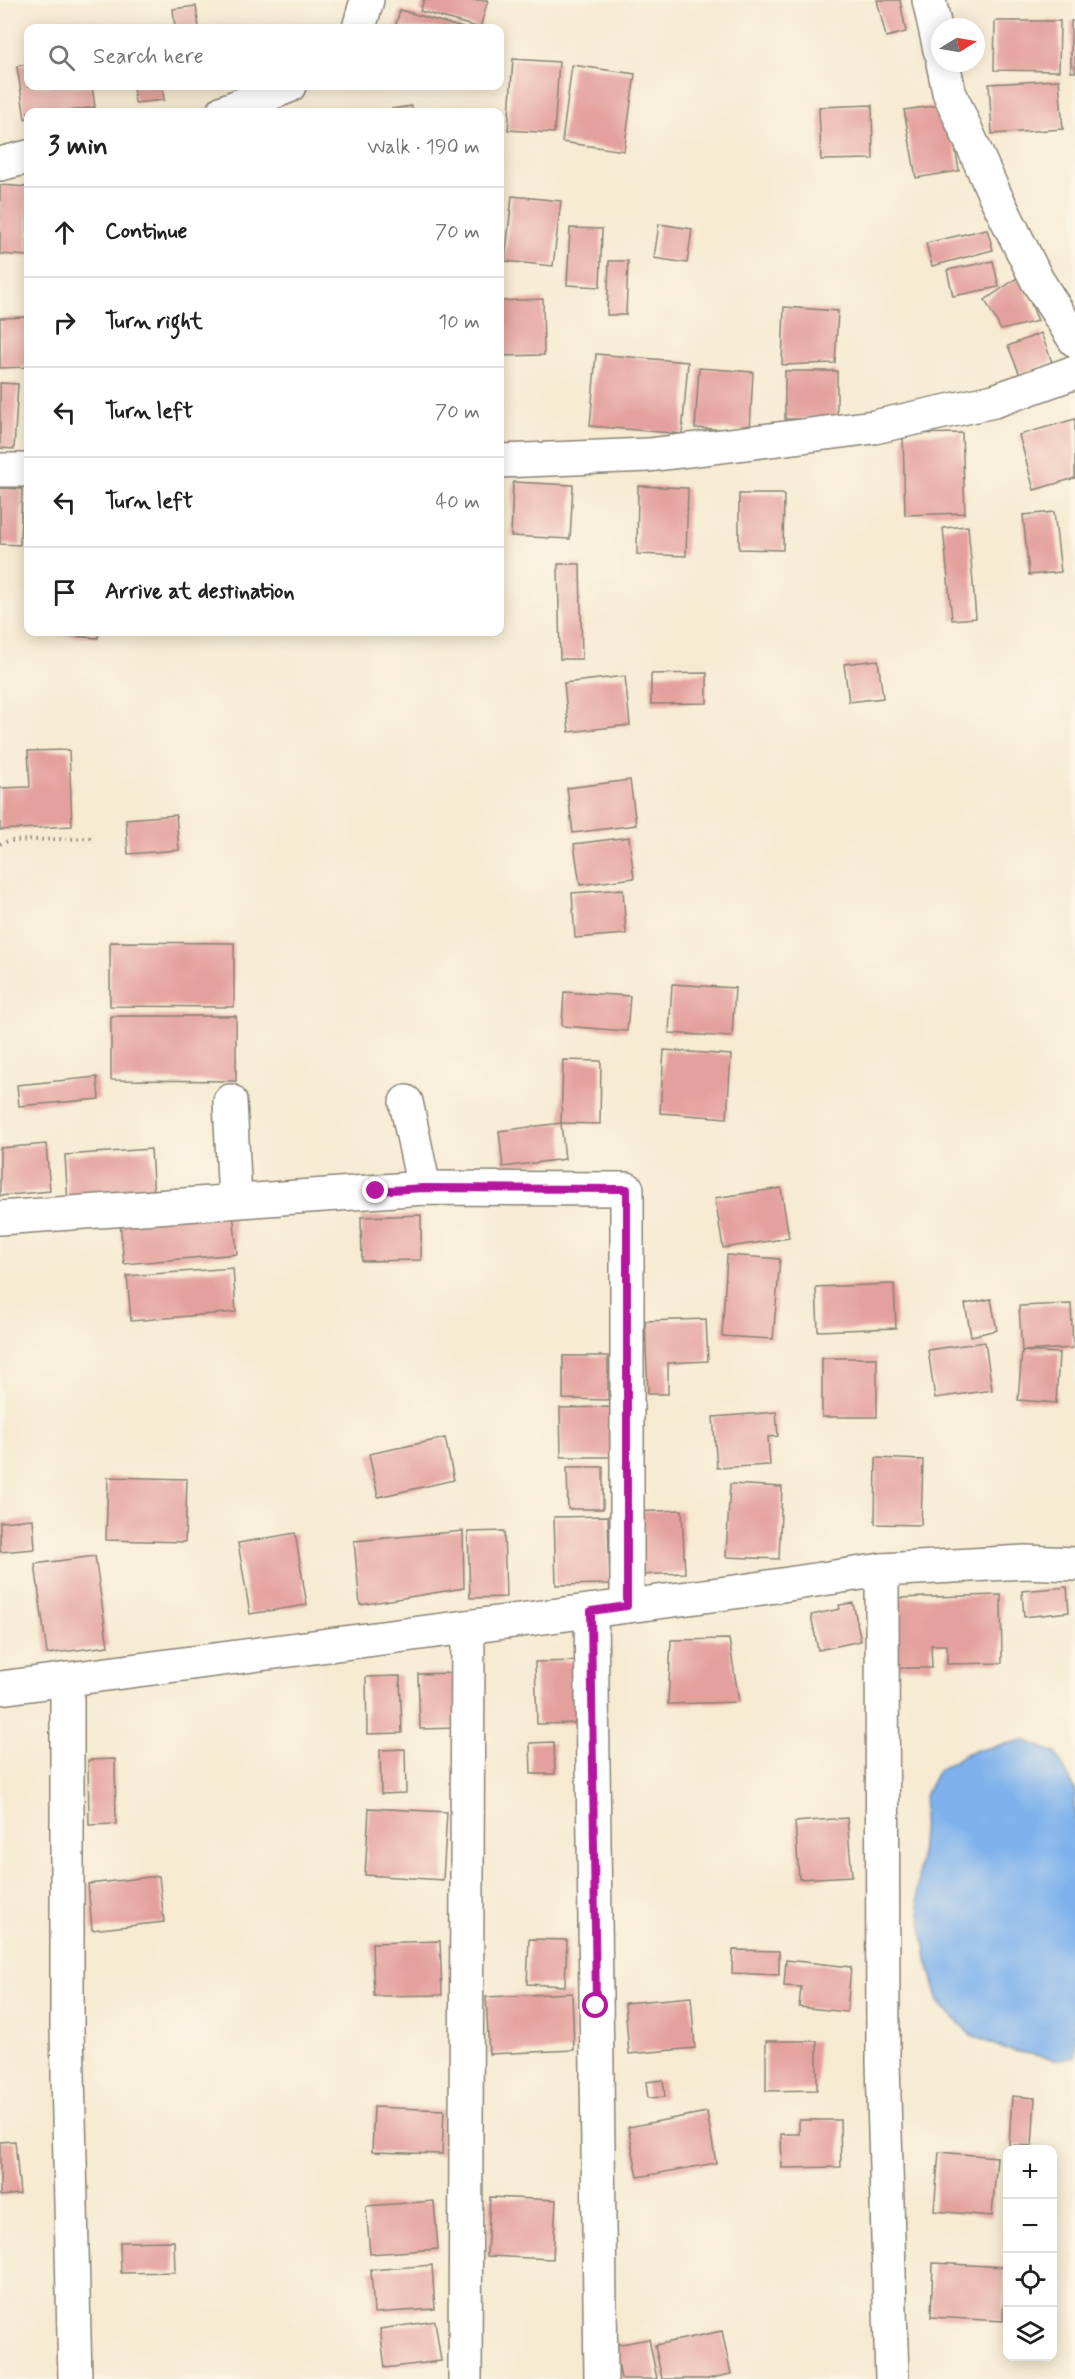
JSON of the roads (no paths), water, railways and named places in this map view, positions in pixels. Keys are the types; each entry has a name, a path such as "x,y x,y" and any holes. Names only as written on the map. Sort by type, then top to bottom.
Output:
{"street":[{"path":"359,24 366,0"},
{"path":"929,0 933,18"},
{"path":"945,72 949,92 993,191 1037,280 1075,340"},
{"path":"233,108 279,90"},
{"path":"0,164 24,158"},
{"path":"504,461 650,455 874,427 994,400 1075,372"},
{"path":"0,470 24,470"},
{"path":"230,1101 235,1201"},
{"path":"406,1102 423,1188"},
{"path":"0,1218 423,1188 627,1189 627,1606"},
{"path":"0,1688 591,1611 882,1570 1025,1562 1075,1564"},
{"path":"882,1570 883,2062 892,2379"},
{"path":"591,1611 601,2379"},
{"path":"465,2379 468,1627"},
{"path":"67,1679 67,2018 75,2379"}],"water":[{"path":"1024,1740 1056,1753 1075,1790 1075,2058 1054,2059 1004,2049 970,2034 939,2002 927,1959 917,1893 925,1795 938,1770 970,1752"}]}
